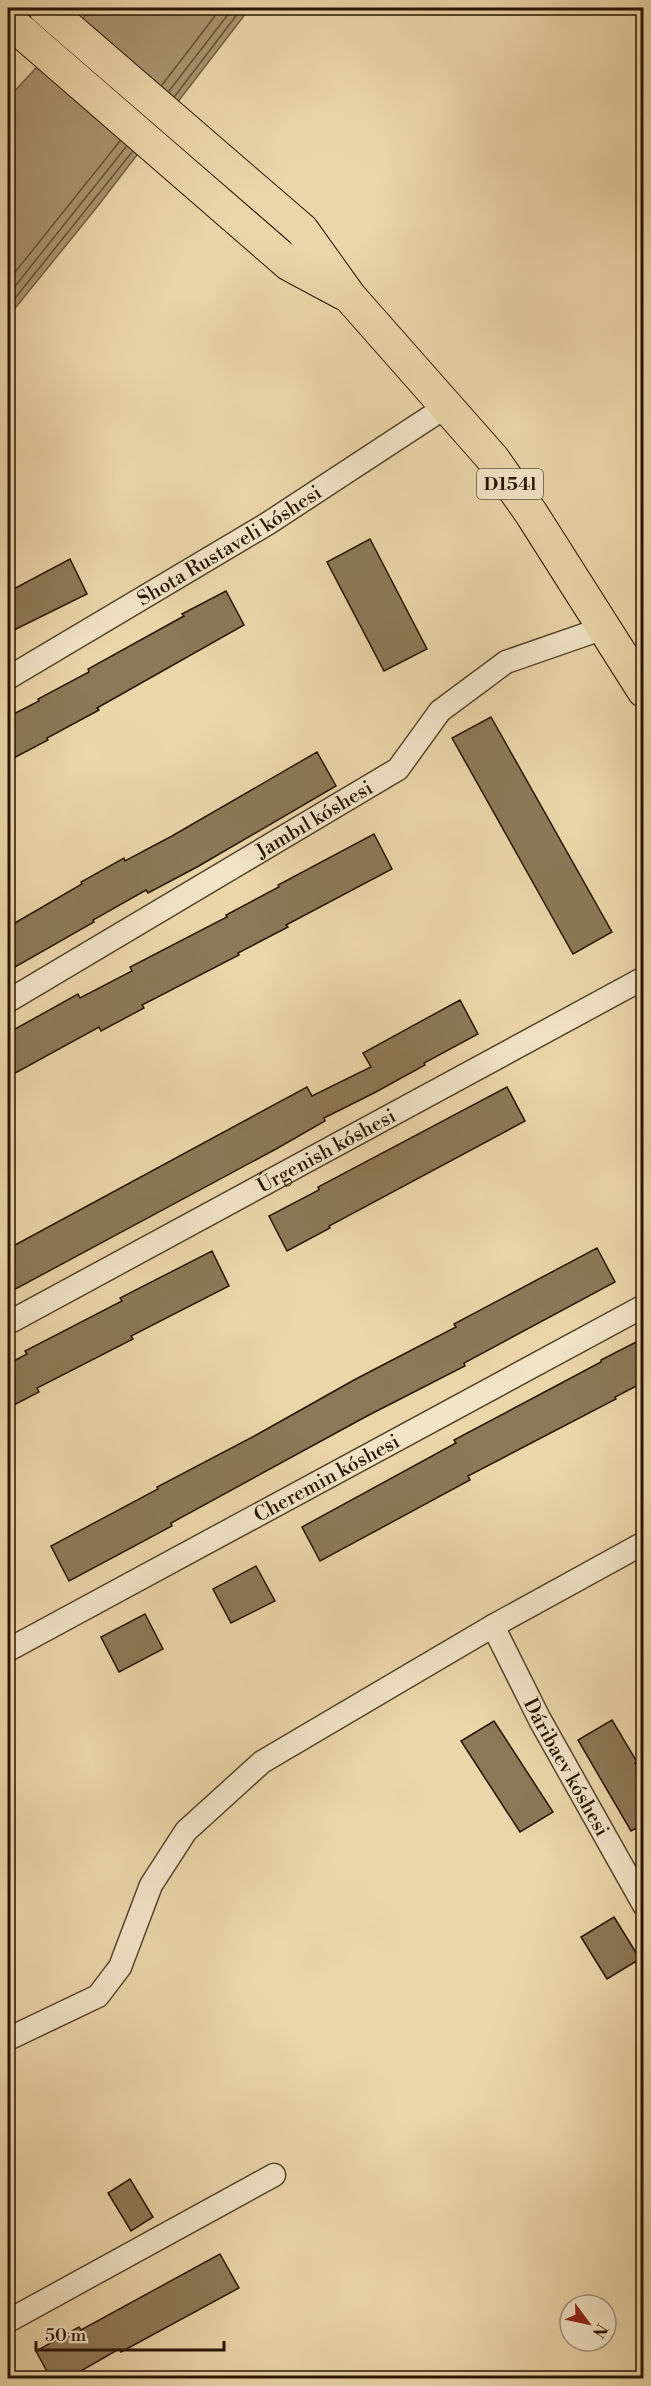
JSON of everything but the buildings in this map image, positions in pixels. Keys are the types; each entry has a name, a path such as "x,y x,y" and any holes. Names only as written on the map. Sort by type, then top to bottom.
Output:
{"main road":[{"name":"D154l","path":"45,8 302,230 350,297 493,459 644,691"},
{"name":"D154l","path":"8,20 289,264 350,297"}],"street":[{"name":"Shota Rustaveli kóshesi","path":"8,678 267,524 447,406"},
{"name":"Jambıl kóshesi","path":"8,1001 398,769 440,711 507,662 604,628"},
{"name":"Úrgenish kóshesi","path":"8,1323 644,978"},
{"name":"Cheremin kóshesi","path":"8,1650 644,1305"},
{"path":"8,2039 98,1995 120,1967 151,1885 186,1831 261,1762 493,1626 644,1543"},
{"name":"Dáribaev kóshesi","path":"493,1626 540,1720 644,1905"},
{"path":"8,2321 274,2175"}],"water":[{"path":"92,8 250,8 97,207 8,317 8,98"}]}
